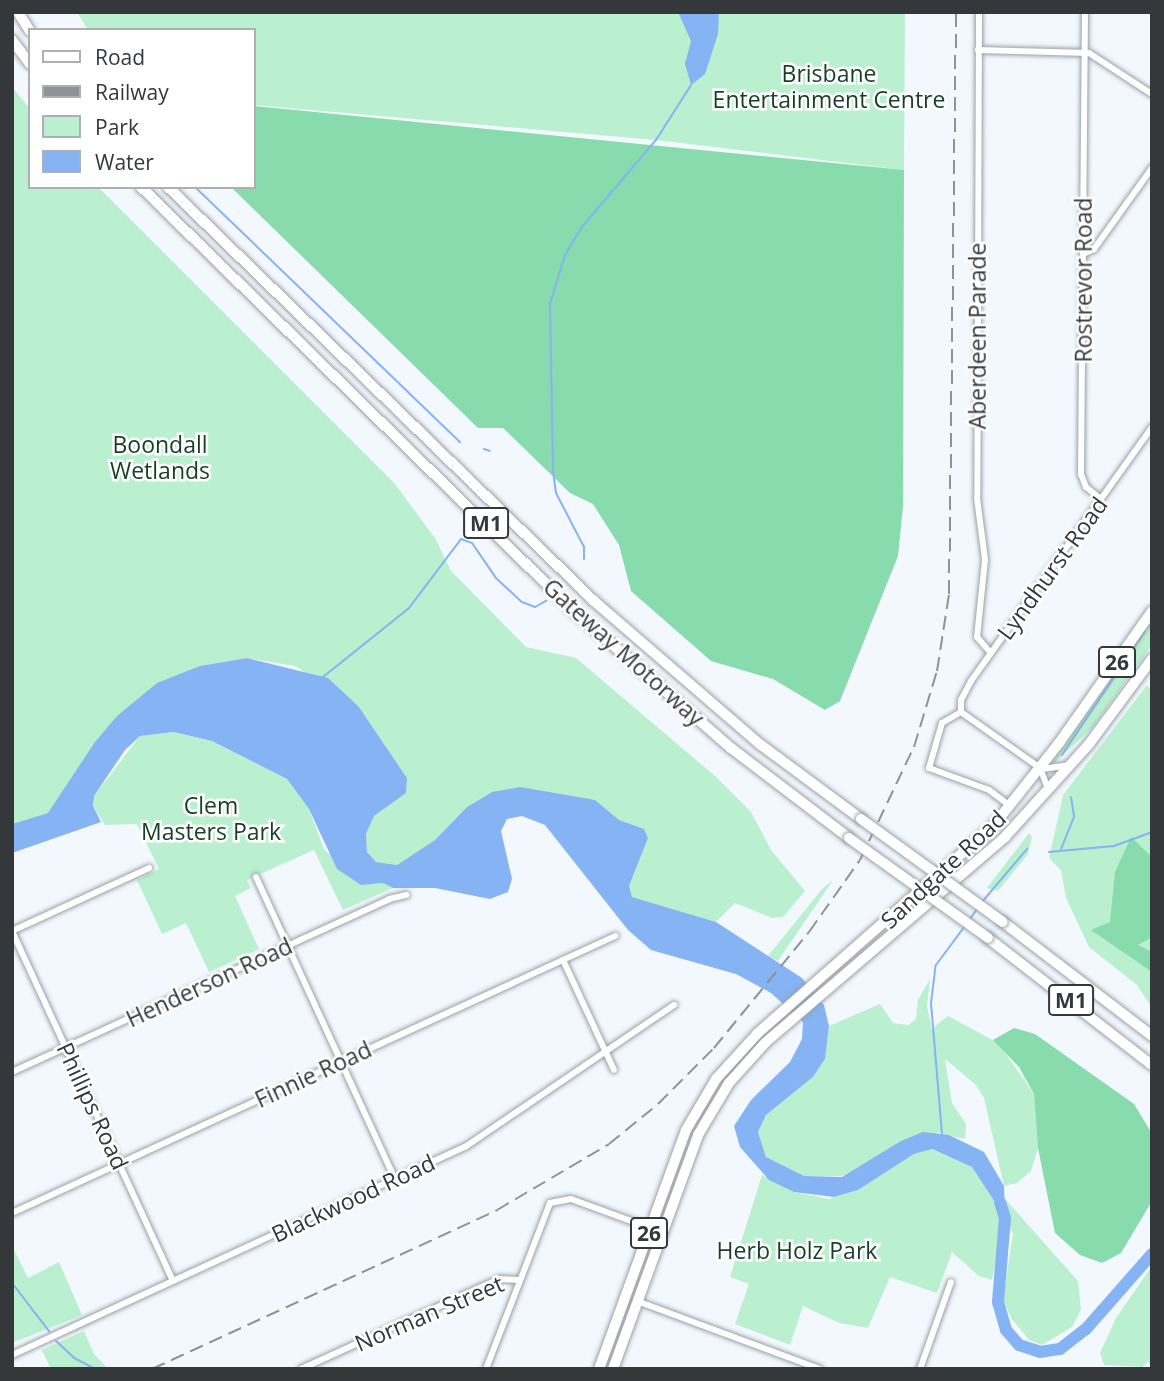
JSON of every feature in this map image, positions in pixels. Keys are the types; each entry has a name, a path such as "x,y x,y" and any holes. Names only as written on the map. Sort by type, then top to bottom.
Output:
{"highway":[{"path":"18,12 28,28"},
{"path":"12,40 28,61"},
{"name":"Gateway Motorway","path":"143,189 575,612 731,748 849,838 988,938 1152,1065"},
{"name":"Gateway Motorway","path":"170,189 594,601 752,738 1003,922 1152,1036"},
{"name":"Sandgate Road","path":"651,1228 686,1130 703,1098 737,1053 958,861 1010,807 1152,611"},
{"name":"Sandgate Road","path":"663,1233 713,1106 746,1062 984,856 1073,764 1152,659"},
{"name":"26","path":"599,1369 651,1228"},
{"name":"26","path":"612,1369 663,1233"}],"street":[{"name":"Aberdeen Parade","path":"979,12 977,498 985,560 977,637 991,653"},
{"name":"Rostrevor Road","path":"1085,12 1081,474 1086,487 1101,499"},
{"path":"978,50 1084,52 1101,58 1152,94"},
{"path":"1083,254 1094,249 1152,168"},
{"name":"Lyndhurst Road","path":"961,712 965,691 1152,427"},
{"path":"1010,807 989,790 929,768 942,723 961,712 1040,768 1048,792"},
{"path":"1040,768 1073,764"},
{"path":"12,931 149,868"},
{"path":"256,877 395,1179"},
{"name":"Henderson Road","path":"12,1072 287,945 407,895"},
{"name":"Phillips Road","path":"12,931 173,1281"},
{"name":"Finnie Road","path":"12,1213 615,936"},
{"path":"563,960 614,1070"},
{"name":"Blackwood Road","path":"12,1355 473,1142 674,1005"},
{"path":"486,1369 543,1211 554,1200 570,1199 663,1233"},
{"name":"Norman Street","path":"302,1369 499,1279 519,1280"},
{"path":"920,1369 951,1282"},
{"path":"638,1301 820,1369"}],"green space":[{"name":"Brisbane Entertainment Centre","path":"77,12 905,12 904,170 656,140 256,105 256,28 87,28"},
{"name":"Boondall Wetlands","path":"12,87 28,107 28,189 100,189 395,484 435,538 451,571 526,647 576,658 715,776 751,812 771,850 805,891 783,917 772,918 735,903 716,922 632,897 629,886 648,838 644,829 619,820 595,800 492,792 467,807 435,840 397,865 376,862 367,852 366,834 374,816 406,793 407,778 359,707 295,666 247,658 200,666 68,787 48,813 12,824"},
{"path":"256,106 904,170 903,506 898,556 840,701 825,710 773,679 711,661 631,591 619,545 593,504 570,493 503,428 478,428 233,189 256,189"},
{"path":"1152,616 1152,645 1092,728 1053,764 1055,752"},
{"path":"1147,685 1152,691 1152,1008 1137,985 1089,947 1066,898 1061,870 1049,858 1063,795"},
{"name":"Clem Masters Park","path":"174,732 212,741 287,779 309,809 324,849 361,885 383,883 393,888 343,910 314,850 247,880 251,888 235,896 259,949 209,972 186,923 162,934 137,880 159,869 137,824 105,825 93,806 94,796 140,736"},
{"path":"1029,833 1032,837 1028,854 998,891 987,888"},
{"path":"1131,837 1152,857 1152,937 1138,945 1152,952 1152,972 1091,930 1110,922 1115,872"},
{"path":"833,880 778,961 768,956 822,889"},
{"path":"930,979 927,1006 933,1034 935,1026 948,1016 998,1043 1034,1094 1038,1148 1031,1171 1017,1183 1004,1186 984,1098 976,1085 945,1059 952,1103 966,1124 965,1139 938,1133 842,1176 804,1176 766,1157 758,1132 766,1115 813,1077 825,1059 829,1026 880,1004 893,1023 908,1025 916,1019 918,1000"},
{"path":"1014,1028 1035,1034 1134,1104 1151,1132 1152,1201 1121,1253 1102,1263 1080,1255 1055,1233 1038,1148 1034,1094 1019,1067 993,1040"},
{"name":"Herb Holz Park","path":"931,1149 972,1167 1004,1217 1005,1199 1078,1281 1081,1310 1072,1327 1042,1345 1029,1340 1011,1318 1003,1299 1013,1234 1005,1219 992,1280 979,1276 952,1252 937,1293 890,1277 868,1328 839,1323 803,1306 790,1345 735,1324 749,1284 730,1277 762,1175 794,1192 829,1199 858,1190 914,1154"},
{"path":"12,1246 28,1278 59,1262 82,1315 12,1343"},
{"path":"1152,1266 1152,1369 1148,1362 1142,1367 1104,1365 1100,1353 1116,1318"},
{"path":"84,1331 94,1354 108,1369 51,1369 42,1350"}],"water":[{"path":"678,12 719,12 718,34 705,74 691,85 685,64 691,41"},
{"path":"247,658 328,678 359,707 407,778 406,793 374,816 366,834 367,852 376,862 397,865 435,840 467,807 492,792 520,787 595,800 619,820 644,829 648,838 629,886 632,897 716,922 802,978 824,1005 829,1026 825,1059 813,1077 766,1115 758,1132 766,1157 804,1176 842,1177 901,1141 923,1132 949,1135 984,1152 1004,1186 1005,1218 972,1167 932,1149 914,1154 858,1190 834,1197 794,1192 769,1180 740,1147 734,1126 751,1100 790,1062 802,1039 803,1022 771,993 736,974 651,950 628,930 545,825 522,816 507,819 501,831 512,879 508,892 490,899 435,888 393,888 383,883 361,885 337,869 309,809 287,779 212,741 174,732 140,736 125,750 94,796 93,806 101,822 12,853 12,824 48,813 95,742 117,716 157,683 200,666"}],"waterway":[{"path":"584,559 584,547 556,493 553,472 550,304 565,255 581,228 656,140 691,85"},
{"path":"197,189 460,442"},
{"path":"484,449 490,451"},
{"path":"323,677 409,608 461,539 472,543 496,578 522,602 535,607 546,601"},
{"path":"1062,755 1145,631"},
{"path":"1061,849 1074,816 1071,797"},
{"path":"1049,852 1114,846 1152,832"},
{"path":"982,902 1027,849"},
{"path":"970,919 977,909"},
{"path":"942,1134 931,1003 936,965 965,926"},
{"path":"1000,1202 1005,1218 998,1302 1006,1330 1019,1345 1040,1352 1060,1349 1086,1329 1152,1254"},
{"path":"12,1283 49,1331"},
{"path":"56,1341 74,1358 96,1369"}],"railway":[{"path":"152,1369 497,1210 609,1144 658,1104 714,1048 809,932 860,860 914,747 937,671 949,594 956,12"}]}
